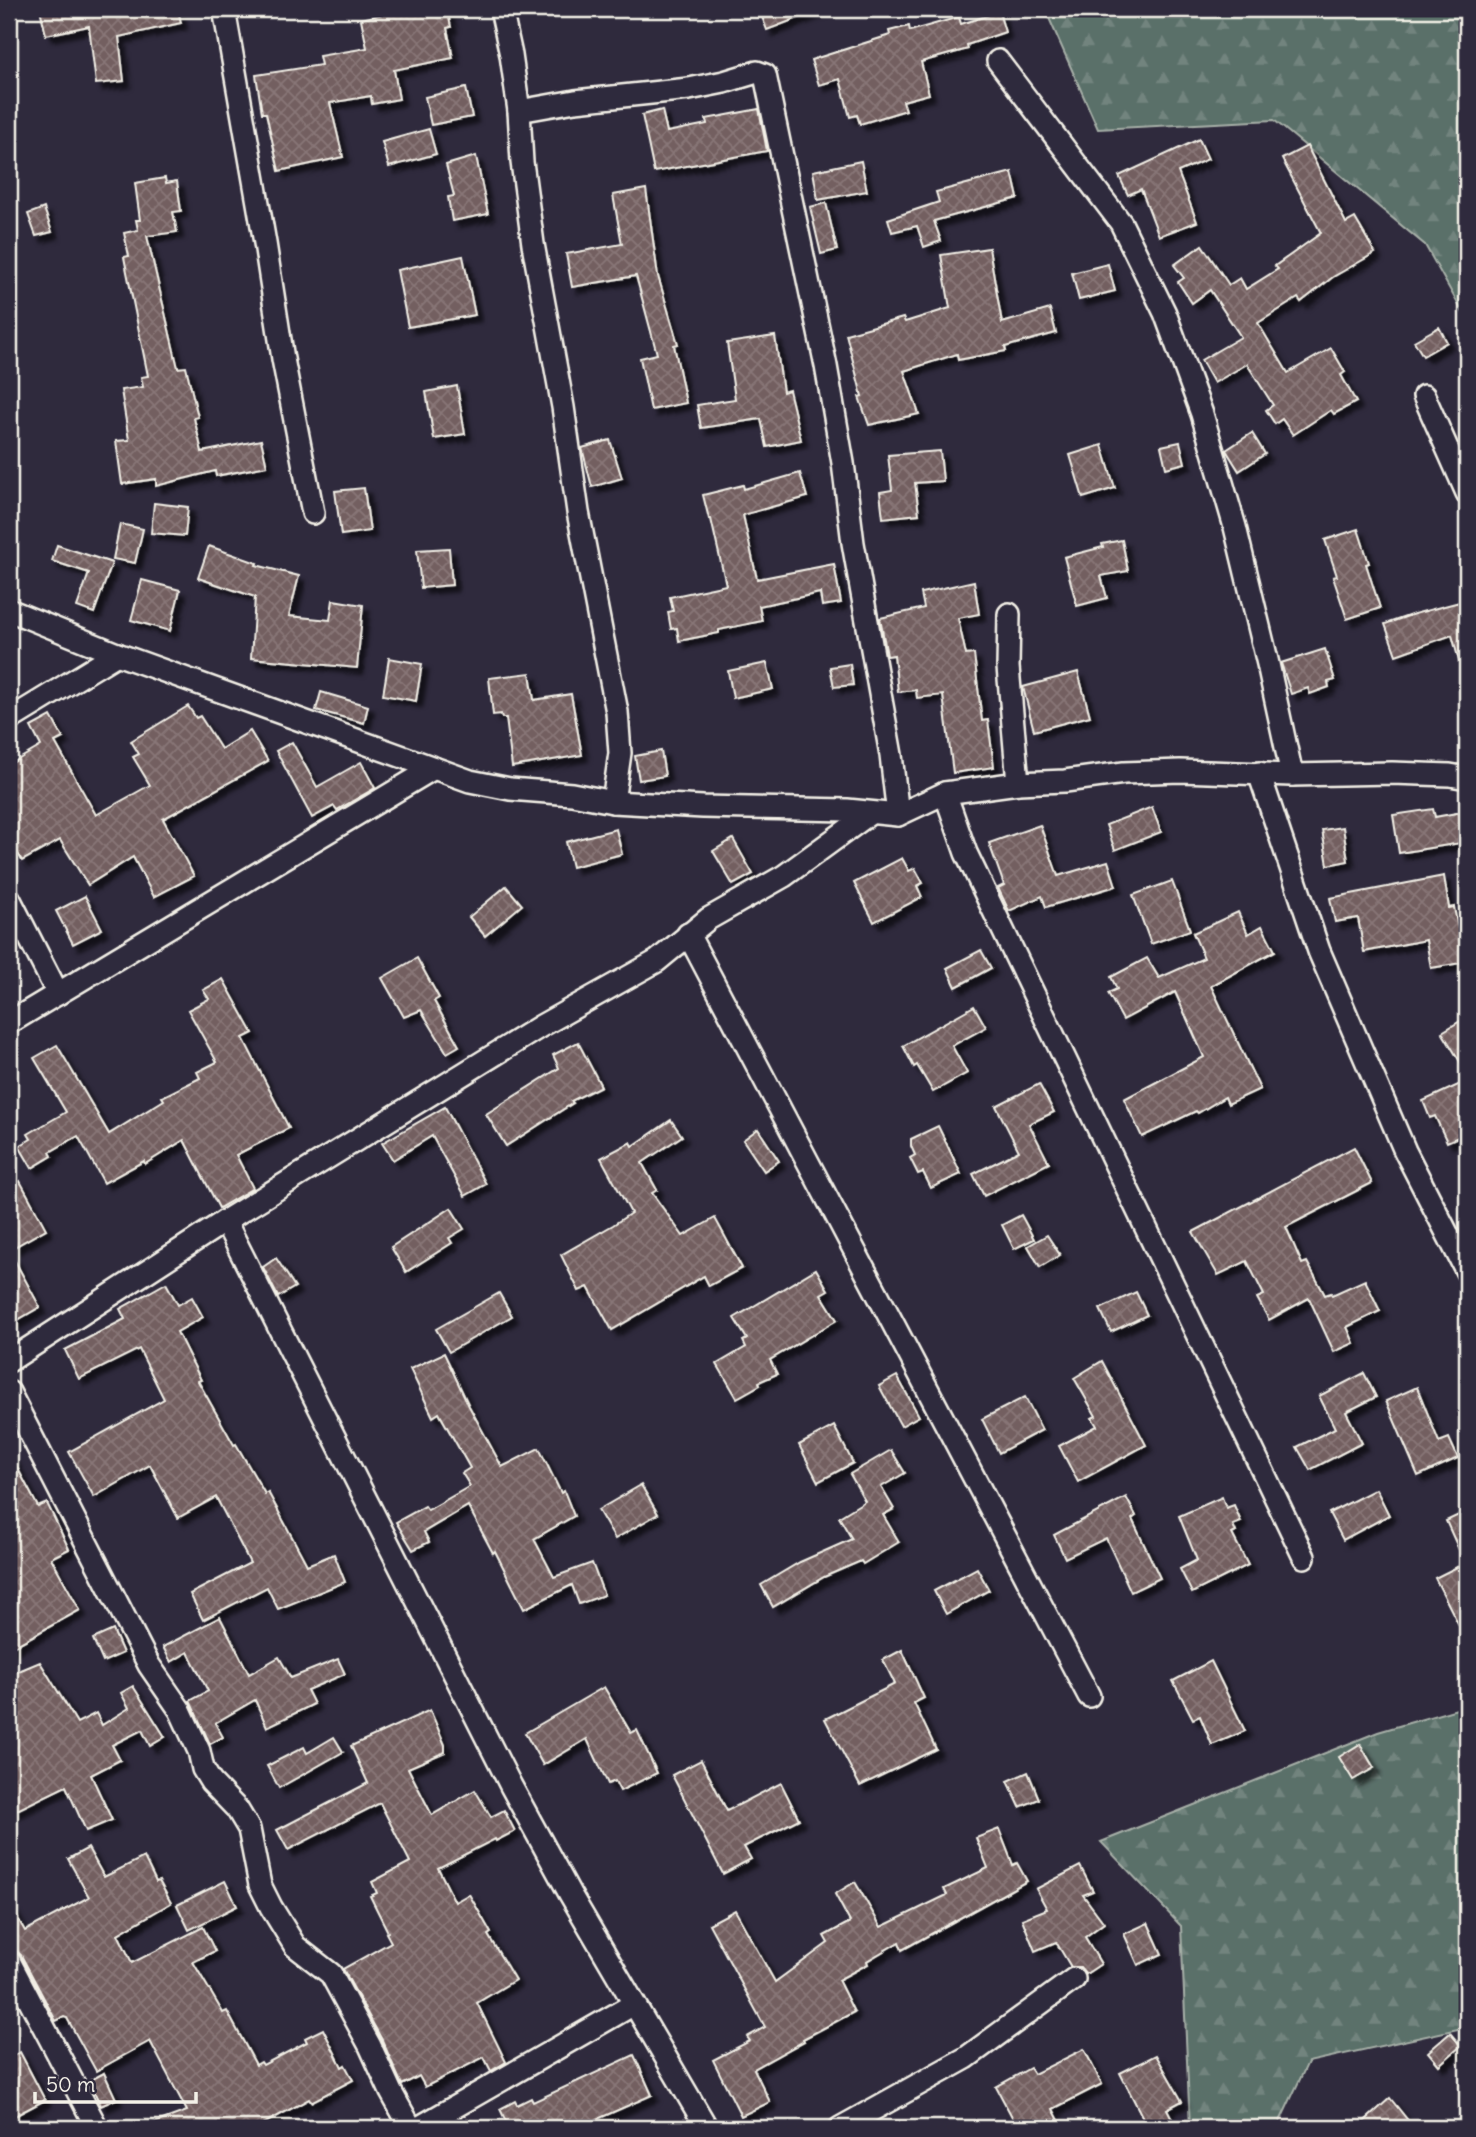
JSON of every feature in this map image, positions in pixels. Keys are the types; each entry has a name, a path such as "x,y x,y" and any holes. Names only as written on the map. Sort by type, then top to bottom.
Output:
{"street":[{"path":"224,9 283,359 313,513"},
{"path":"501,9 519,111 522,162 533,244 563,407 578,512 620,732 620,770 614,802"},
{"path":"998,61 1121,223 1165,313 1202,414 1235,527 1292,775"},
{"path":"519,111 575,101 689,89 757,72 765,75 828,378 853,543 891,755 898,815"},
{"path":"1424,396 1467,493"},
{"path":"9,610 117,654 470,781 510,789 572,794 614,802 837,810 898,815 945,793 1124,773 1391,773 1467,778"},
{"path":"1009,614 1007,667 1018,783"},
{"path":"9,720 117,654"},
{"path":"9,1023 434,768"},
{"path":"1259,773 1319,951 1405,1151 1467,1272"},
{"path":"945,793 966,853 1304,1557"},
{"path":"9,1361 225,1221 541,1026 657,961 708,919 784,876 869,814"},
{"path":"9,898 58,994"},
{"path":"688,934 1089,1696"},
{"path":"225,1221 464,1695 570,1894 707,2128"},
{"path":"9,1392 149,1665 180,1710 199,1751 203,1769 211,1782 237,1809 249,1829 260,1885 271,1907 295,1947 331,1974 411,2128"},
{"path":"9,1961 97,2128"},
{"path":"840,2128 966,2058 1074,1979"},
{"path":"418,2128 634,2004"}],"green space":[{"path":"1045,9 1467,9 1467,320 1425,245 1274,120 1098,129"},
{"path":"1467,1706 1467,2027 1308,2062 1277,2128 1190,2128 1181,1926 1101,1842 1378,1732"}],"building":[{"path":"40,9 178,9 181,23 119,37 124,81 96,84 89,26 46,35"},
{"path":"407,9 447,9 451,27 447,28 453,58 394,70 399,99 372,104 371,96 330,103 343,157 279,171 266,113 262,113 256,75 321,65 319,56 367,48 361,19"},
{"path":"759,9 819,9 819,10 767,30"},
{"path":"999,12 1005,32 967,45 968,49 921,62 929,94 903,101 906,110 860,124 857,115 850,117 840,79 819,85 811,60 890,35 889,31 909,26 910,31 959,17 961,24"},
{"path":"466,88 472,117 431,125 425,97"},
{"path":"759,109 767,151 654,172 642,115 662,110 667,132 707,124 706,119"},
{"path":"429,129 436,154 389,167 382,142"},
{"path":"1199,139 1208,159 1178,172 1197,222 1159,236 1141,189 1128,195 1119,176"},
{"path":"1307,146 1346,223 1355,218 1375,253 1333,277 1301,302 1298,298 1258,323 1288,373 1331,348 1345,372 1341,375 1356,402 1334,414 1331,410 1293,435 1282,419 1275,424 1266,410 1273,405 1247,364 1214,383 1201,360 1241,337 1210,290 1192,303 1178,282 1184,278 1174,265 1202,245 1229,285 1240,278 1246,289 1278,269 1275,266 1321,233 1282,159"},
{"path":"476,156 488,214 452,221 448,197 454,196 446,165"},
{"path":"861,161 867,191 818,200 813,171"},
{"path":"1012,172 1018,198 934,221 941,241 924,247 917,226 892,232 888,219 939,202 936,192"},
{"path":"165,178 166,183 177,181 181,211 173,212 177,232 147,236 178,368 186,367 198,417 194,418 202,452 261,440 267,466 216,476 215,471 156,486 156,479 122,484 116,441 129,440 121,390 143,387 141,377 148,376 124,257 129,256 124,233 138,230 136,220 140,220 135,183"},
{"path":"646,189 658,276 678,344 674,345 686,403 651,410 640,358 657,354 636,276 572,287 566,254 622,244 613,195"},
{"path":"826,203 837,250 821,254 810,207"},
{"path":"44,208 52,232 36,236 28,214"},
{"path":"989,248 1002,323 1050,309 1056,333 1005,347 1006,351 958,360 957,354 904,371 919,414 869,425 859,397 862,396 846,334 903,318 905,322 950,308 941,255"},
{"path":"463,256 475,315 408,327 397,270"},
{"path":"1108,264 1115,291 1079,300 1072,273"},
{"path":"1439,327 1447,342 1423,356 1414,341"},
{"path":"775,336 783,392 789,390 801,440 767,447 761,419 701,428 697,405 735,399 727,343"},
{"path":"457,386 465,434 434,439 426,392"},
{"path":"1252,433 1265,454 1239,471 1226,450"},
{"path":"610,440 622,478 592,487 582,448"},
{"path":"1180,442 1185,463 1166,468 1161,446"},
{"path":"1102,445 1115,488 1083,498 1070,455"},
{"path":"940,451 943,481 915,483 919,514 883,518 880,492 892,490 888,455"},
{"path":"800,473 807,497 743,515 757,579 834,564 841,603 822,606 820,593 759,606 762,621 679,641 677,628 671,629 668,612 673,611 670,597 726,585 703,495 743,485 744,489"},
{"path":"364,488 370,531 341,535 335,491"},
{"path":"154,503 188,507 185,536 151,533"},
{"path":"120,524 143,529 135,563 113,559"},
{"path":"1358,529 1380,608 1347,619 1333,577 1337,576 1325,540"},
{"path":"1122,540 1128,571 1101,576 1107,598 1077,606 1064,557"},
{"path":"57,545 112,563 94,613 77,607 89,573 52,561"},
{"path":"209,546 257,563 256,565 299,576 289,616 330,620 333,600 363,605 357,668 251,658 255,597 198,578"},
{"path":"449,548 452,585 421,588 417,550"},
{"path":"142,580 180,590 170,631 131,620"},
{"path":"974,581 979,614 958,618 966,655 974,654 982,721 988,720 994,767 953,773 943,695 917,698 916,690 898,692 894,655 887,656 880,618 924,608 921,593"},
{"path":"1467,600 1467,671 1462,672 1452,635 1396,655 1385,624"},
{"path":"1325,649 1335,680 1328,682 1329,687 1310,694 1308,688 1291,694 1281,663"},
{"path":"389,658 422,664 416,701 383,695"},
{"path":"767,663 773,689 733,698 728,671"},
{"path":"850,664 853,685 834,687 830,667"},
{"path":"1078,672 1090,716 1034,731 1023,687"},
{"path":"530,673 534,700 571,694 582,755 512,767 506,718 502,718 501,714 493,715 489,678"},
{"path":"321,692 368,706 364,723 316,710"},
{"path":"188,706 196,718 200,716 221,749 250,731 268,761 163,819 194,876 154,897 133,857 88,885 60,840 22,861 9,837 9,765 41,746 31,727 51,716 63,738 55,742 96,815 150,785 133,757 139,754 131,741"},
{"path":"292,742 317,787 361,762 375,788 337,810 334,806 312,818 276,751"},
{"path":"661,751 665,776 639,780 635,756"},
{"path":"1152,807 1161,832 1115,850 1106,825"},
{"path":"1433,809 1435,817 1467,811 1467,842 1399,853 1393,815"},
{"path":"1040,825 1058,876 1108,861 1116,886 1046,907 1042,896 1009,911 998,888 1004,885 989,843"},
{"path":"1343,827 1348,861 1328,865 1322,830"},
{"path":"616,829 622,854 572,867 566,842"},
{"path":"733,839 753,874 733,885 713,851"},
{"path":"902,858 909,871 915,868 923,883 917,886 922,897 874,922 854,883"},
{"path":"1444,876 1449,908 1454,907 1460,940 1464,940 1467,962 1431,968 1426,940 1364,952 1358,918 1335,922 1330,898"},
{"path":"1172,881 1190,930 1151,944 1133,895"},
{"path":"506,886 522,905 485,936 469,917"},
{"path":"85,896 102,929 73,944 56,911"},
{"path":"1238,912 1248,934 1262,926 1275,951 1211,986 1260,1089 1228,1104 1225,1097 1198,1113 1196,1111 1142,1137 1124,1099 1204,1057 1175,992 1123,1020 1108,993 1117,989 1111,977 1147,958 1159,978 1204,958 1193,933"},
{"path":"981,950 991,968 956,987 947,968"},
{"path":"417,958 439,998 434,1001 459,1046 447,1053 421,1010 404,1017 382,978"},
{"path":"223,979 253,1033 243,1038 289,1128 236,1155 253,1188 219,1208 184,1140 145,1164 144,1161 104,1183 78,1136 50,1152 52,1156 32,1168 19,1146 31,1139 28,1134 66,1112 34,1058 57,1045 109,1134 164,1100 162,1097 200,1078 197,1072 217,1062 188,1010 209,999 203,990"},
{"path":"974,1006 986,1027 952,1046 967,1073 933,1092 917,1065 914,1067 903,1046"},
{"path":"1467,1017 1467,1073 1442,1032"},
{"path":"578,1042 601,1086 571,1101 573,1103 506,1146 486,1114 559,1068 553,1055"},
{"path":"1467,1081 1467,1133 1447,1142 1435,1116 1430,1118 1423,1101"},
{"path":"1039,1084 1054,1112 1029,1124 1049,1163 984,1196 973,1174 1019,1151 996,1106"},
{"path":"445,1107 486,1184 465,1196 432,1136 393,1160 382,1143"},
{"path":"671,1120 682,1136 642,1163 657,1190 652,1193 683,1236 715,1218 742,1268 709,1286 704,1276 612,1330 588,1287 579,1291 561,1255 631,1213 601,1158 631,1142 633,1146"},
{"path":"938,1126 961,1174 931,1188 923,1172 918,1174 910,1158 915,1155 911,1139"},
{"path":"758,1129 779,1161 764,1171 743,1140"},
{"path":"1354,1147 1372,1183 1286,1227 1302,1264 1307,1262 1325,1295 1332,1295 1365,1280 1380,1311 1347,1327 1354,1343 1334,1352 1309,1298 1269,1320 1257,1298 1264,1295 1247,1261 1218,1275 1193,1232"},
{"path":"20,1181 46,1229 9,1250 9,1188"},
{"path":"451,1208 464,1229 449,1238 452,1243 406,1272 391,1247"},
{"path":"1021,1215 1034,1239 1014,1249 1002,1225"},
{"path":"1047,1235 1060,1255 1040,1267 1028,1246"},
{"path":"9,1250 40,1307 9,1325"},
{"path":"276,1258 295,1287 278,1297 263,1267"},
{"path":"816,1269 828,1290 821,1294 837,1320 770,1360 777,1374 759,1382 760,1385 737,1398 717,1364 746,1347 743,1341 747,1339 734,1318"},
{"path":"166,1283 178,1305 192,1297 203,1317 177,1332 201,1380 198,1381 234,1445 236,1444 265,1494 268,1492 307,1565 334,1554 345,1582 278,1609 267,1587 203,1620 190,1594 250,1563 216,1497 178,1518 150,1465 94,1497 69,1452 164,1399 139,1349 79,1379 65,1350 125,1319 120,1309"},
{"path":"1136,1292 1147,1315 1111,1332 1100,1309"},
{"path":"499,1293 512,1316 449,1352 436,1329"},
{"path":"444,1353 502,1467 539,1448 561,1493 564,1491 574,1516 534,1539 554,1577 592,1563 604,1595 579,1604 572,1585 524,1609 495,1551 493,1553 468,1506 424,1532 429,1542 413,1550 396,1522 425,1506 428,1510 470,1486 462,1473 470,1468 439,1413 433,1417 410,1369"},
{"path":"1102,1361 1146,1445 1078,1482 1059,1446 1097,1426 1092,1418 1096,1416 1074,1378"},
{"path":"1364,1373 1376,1397 1346,1412 1362,1443 1310,1470 1297,1447 1335,1428 1319,1396"},
{"path":"897,1376 919,1416 901,1426 879,1386"},
{"path":"1417,1387 1439,1442 1449,1438 1458,1458 1418,1476 1386,1401"},
{"path":"1025,1397 1042,1430 999,1453 982,1419"},
{"path":"834,1426 853,1463 818,1482 799,1445"},
{"path":"891,1450 905,1473 881,1487 894,1509 883,1515 899,1542 863,1564 861,1561 824,1577 773,1607 761,1585 800,1562 852,1539 839,1517 865,1501 850,1474"},
{"path":"9,1452 38,1507 47,1503 69,1549 51,1558 80,1610 9,1649"},
{"path":"641,1485 658,1514 615,1539 598,1510"},
{"path":"1376,1489 1389,1515 1343,1540 1329,1513"},
{"path":"1126,1497 1136,1516 1132,1519 1160,1578 1131,1592 1106,1538 1065,1558 1054,1535"},
{"path":"1222,1497 1226,1508 1234,1505 1241,1522 1233,1525 1236,1532 1232,1534 1248,1565 1192,1593 1180,1569 1197,1560 1179,1516"},
{"path":"1467,1511 1467,1641 1435,1578 1465,1563 1446,1521"},
{"path":"977,1568 989,1590 946,1614 934,1591"},
{"path":"220,1617 249,1674 279,1657 291,1678 338,1659 345,1674 307,1690 314,1704 267,1727 255,1700 215,1723 223,1737 210,1744 190,1701 208,1691 188,1652 171,1662 163,1647"},
{"path":"113,1630 123,1653 103,1662 93,1639"},
{"path":"902,1650 924,1698 914,1703 936,1749 860,1786 825,1719 895,1684 883,1660"},
{"path":"1211,1661 1245,1731 1212,1745 1200,1716 1193,1719 1173,1681"},
{"path":"40,1662 77,1723 96,1713 102,1725 129,1708 121,1693 133,1686 165,1737 150,1746 142,1730 112,1745 120,1760 91,1775 112,1820 86,1831 66,1786 9,1814 9,1675"},
{"path":"604,1687 631,1733 637,1730 657,1773 620,1791 615,1781 608,1784 587,1739 543,1765 525,1733"},
{"path":"430,1710 445,1745 445,1752 408,1768 432,1815 475,1790 491,1817 504,1810 515,1831 438,1868 455,1902 469,1894 491,1933 488,1935 515,1980 477,2003 506,2062 491,2071 484,2057 425,2087 419,2076 402,2085 382,2040 343,1969 391,1942 370,1896 377,1893 372,1882 410,1862 380,1803 288,1850 277,1830 368,1783 351,1746"},
{"path":"334,1737 343,1752 279,1788 267,1766 304,1747 307,1753"},
{"path":"1360,1744 1374,1768 1353,1780 1339,1757"},
{"path":"701,1760 727,1811 781,1783 799,1819 744,1847 751,1859 723,1874 672,1775"},
{"path":"1028,1772 1039,1799 1020,1807 1008,1781"},
{"path":"999,1829 1013,1865 1017,1863 1027,1881 902,1950 899,1942 867,1961 868,1964 838,1980 854,2012 754,2069 770,2102 741,2116 713,2060 750,2041 747,2037 765,2027 709,1924 735,1910 775,1982 828,1943 824,1936 850,1922 835,1894 855,1882 881,1927 947,1895 944,1889 988,1868 976,1838"},
{"path":"88,1848 104,1877 144,1857 156,1882 159,1881 171,1903 118,1934 132,1963 203,1927 215,1951 193,1962 223,2013 227,2011 256,2065 261,2062 263,2065 307,2042 305,2038 323,2029 342,2067 345,2065 353,2080 311,2102 309,2099 256,2128 146,2128 187,2111 150,2041 96,2071 67,2018 56,2021 21,1955 9,1944 9,1903 25,1931 89,1897 68,1859"},
{"path":"1080,1866 1093,1891 1083,1895 1104,1923 1085,1937 1101,1964 1086,1974 1080,1967 1071,1967 1056,1942 1035,1951 1022,1919 1047,1909 1036,1889"},
{"path":"225,1881 237,1906 189,1930 177,1905"},
{"path":"1148,1923 1162,1954 1138,1965 1124,1934"},
{"path":"1450,2033 1461,2046 1439,2065 1428,2052"},
{"path":"1084,2049 1102,2084 1053,2109 1063,2128 1018,2128 996,2087 1030,2068 1034,2074"},
{"path":"20,2052 45,2100 9,2119 9,2058"},
{"path":"634,2055 652,2095 593,2121 596,2128 509,2128 500,2109 515,2101 517,2105 531,2098 533,2102"},
{"path":"1156,2055 1182,2101 1167,2109 1177,2128 1148,2128 1120,2073"},
{"path":"104,2073 116,2099 101,2106 89,2081"},
{"path":"1390,2098 1414,2128 1357,2128"}]}
